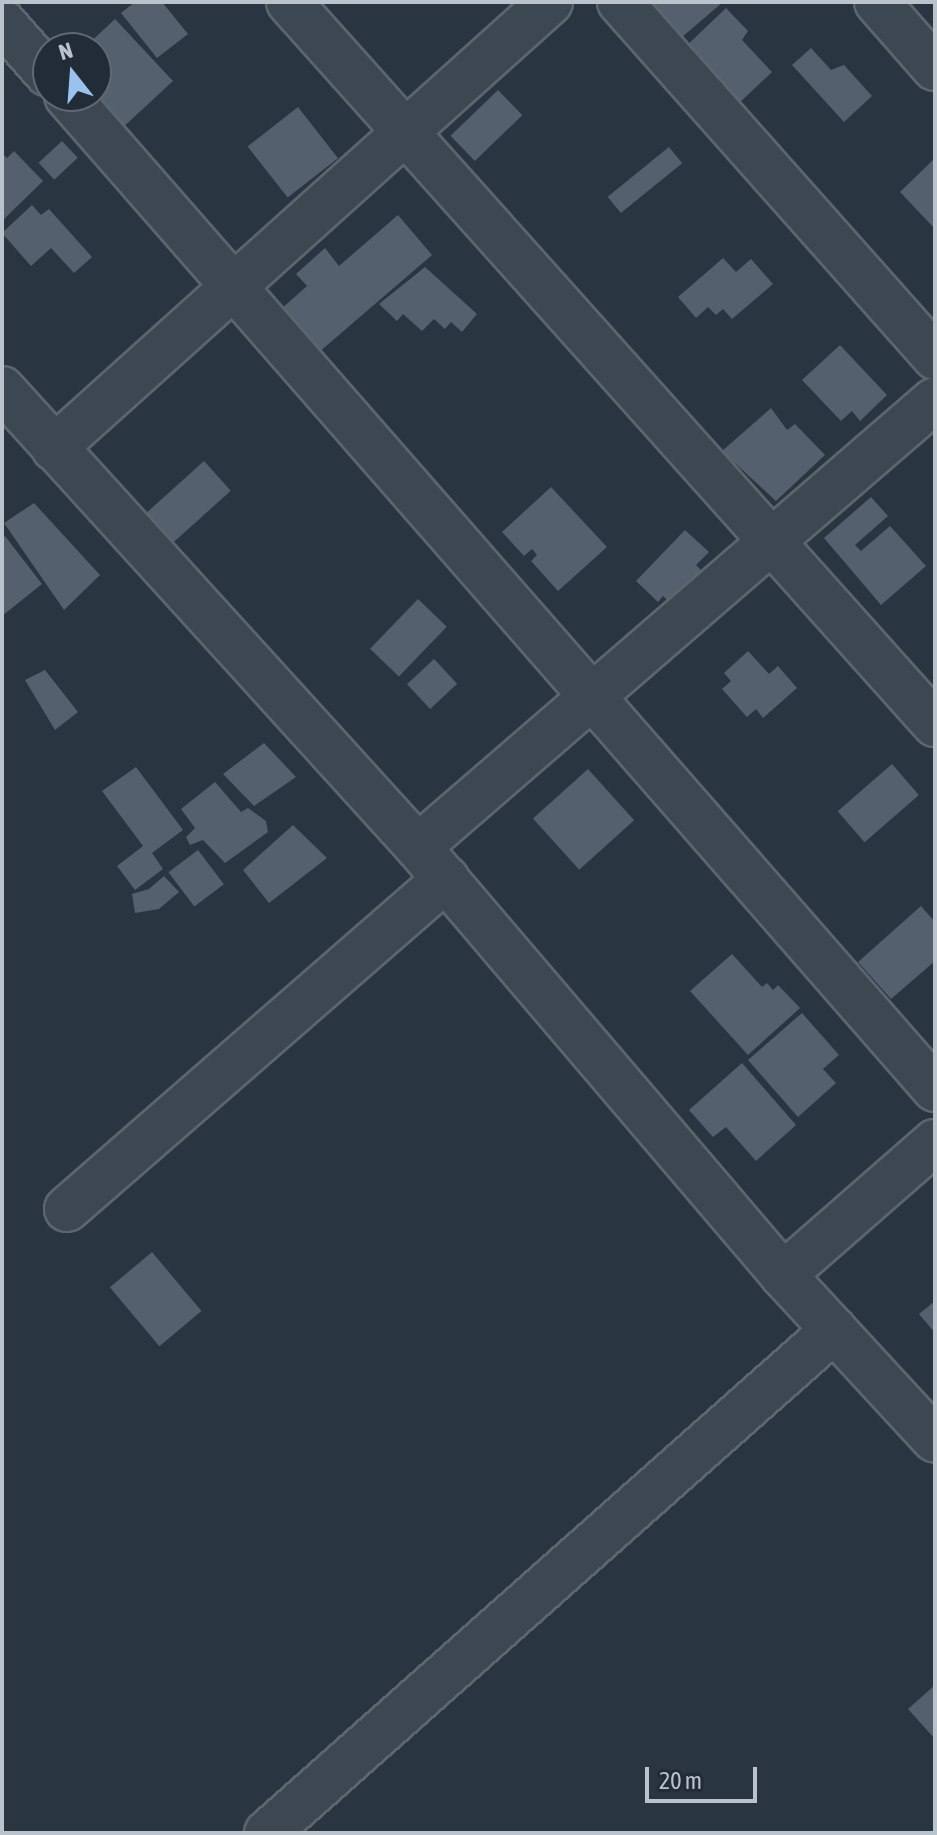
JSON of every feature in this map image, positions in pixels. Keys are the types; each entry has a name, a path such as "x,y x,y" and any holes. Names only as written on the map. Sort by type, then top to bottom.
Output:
{"street":[{"path":"289,2 935,724"},
{"path":"54,448 550,2"},
{"path":"620,2 935,357"},
{"path":"877,2 935,68"},
{"path":"2,22 32,56"},
{"path":"81,112 935,1089"},
{"path":"2,389 418,847 783,1275 935,1440"},
{"path":"418,847 590,695 935,400"},
{"path":"67,1209 446,879"},
{"path":"783,1275 935,1142"},
{"path":"267,1833 834,1330"}],"building":[{"path":"135,2 162,2 188,34 157,58 121,13"},
{"path":"653,2 723,2 674,44 645,9"},
{"path":"726,8 748,31 742,40 772,72 734,108 681,51"},
{"path":"115,19 173,81 119,131 107,112 112,112 112,32 101,32"},
{"path":"811,48 831,70 844,65 872,96 844,122 792,65"},
{"path":"498,90 522,115 475,161 451,136"},
{"path":"298,107 338,158 288,198 248,146"},
{"path":"62,141 78,158 54,180 39,163"},
{"path":"669,147 682,163 621,213 608,197"},
{"path":"14,151 43,181 2,221 2,153 7,158"},
{"path":"935,158 935,229 900,192"},
{"path":"32,205 41,215 49,209 92,257 74,273 51,248 31,266 2,233"},
{"path":"398,215 432,255 318,353 280,310 307,286 296,274 325,248 339,266"},
{"path":"723,258 736,272 751,259 773,284 732,319 723,309 716,315 708,307 696,318 678,297"},
{"path":"425,267 477,314 462,332 451,322 445,329 434,319 422,331 403,314 397,321 379,304"},
{"path":"840,345 887,395 860,421 852,411 841,421 802,380"},
{"path":"771,408 787,430 795,424 825,455 776,501 722,451"},
{"path":"204,461 231,491 174,542 147,513"},
{"path":"551,487 607,547 558,591 531,561 537,555 532,549 524,556 502,532"},
{"path":"871,497 888,516 855,545 861,551 890,526 926,566 881,605 824,538"},
{"path":"34,503 100,575 64,610 4,523"},
{"path":"685,530 709,552 696,565 703,572 672,604 663,596 658,602 636,581"},
{"path":"5,536 42,584 2,616 2,538"},
{"path":"418,599 447,627 399,676 370,649"},
{"path":"748,651 769,674 778,666 797,688 763,718 756,709 747,717 722,689 731,681 724,673"},
{"path":"434,659 457,684 430,709 407,684"},
{"path":"45,670 78,712 55,730 25,680"},
{"path":"264,743 296,777 254,806 223,774"},
{"path":"892,764 919,795 865,842 838,811"},
{"path":"136,767 183,830 152,853 163,869 135,890 117,866 143,846 102,791"},
{"path":"588,769 634,820 579,870 533,819"},
{"path":"215,782 241,812 248,808 266,821 268,832 225,863 203,840 190,845 186,837 195,828 181,809"},
{"path":"293,825 327,858 269,903 243,870"},
{"path":"198,850 224,884 194,907 168,872"},
{"path":"164,876 179,892 159,909 135,913 132,894 149,889"},
{"path":"921,906 935,922 935,961 891,999 858,962"},
{"path":"732,954 762,987 767,983 773,990 778,985 800,1008 748,1055 690,991"},
{"path":"802,1013 839,1055 823,1069 836,1083 798,1117 748,1060"},
{"path":"742,1063 796,1125 756,1161 726,1127 713,1137 689,1110"},
{"path":"152,1252 201,1311 159,1346 110,1287"},
{"path":"935,1301 935,1333 919,1314"},
{"path":"935,1685 935,1739 908,1709"}]}
